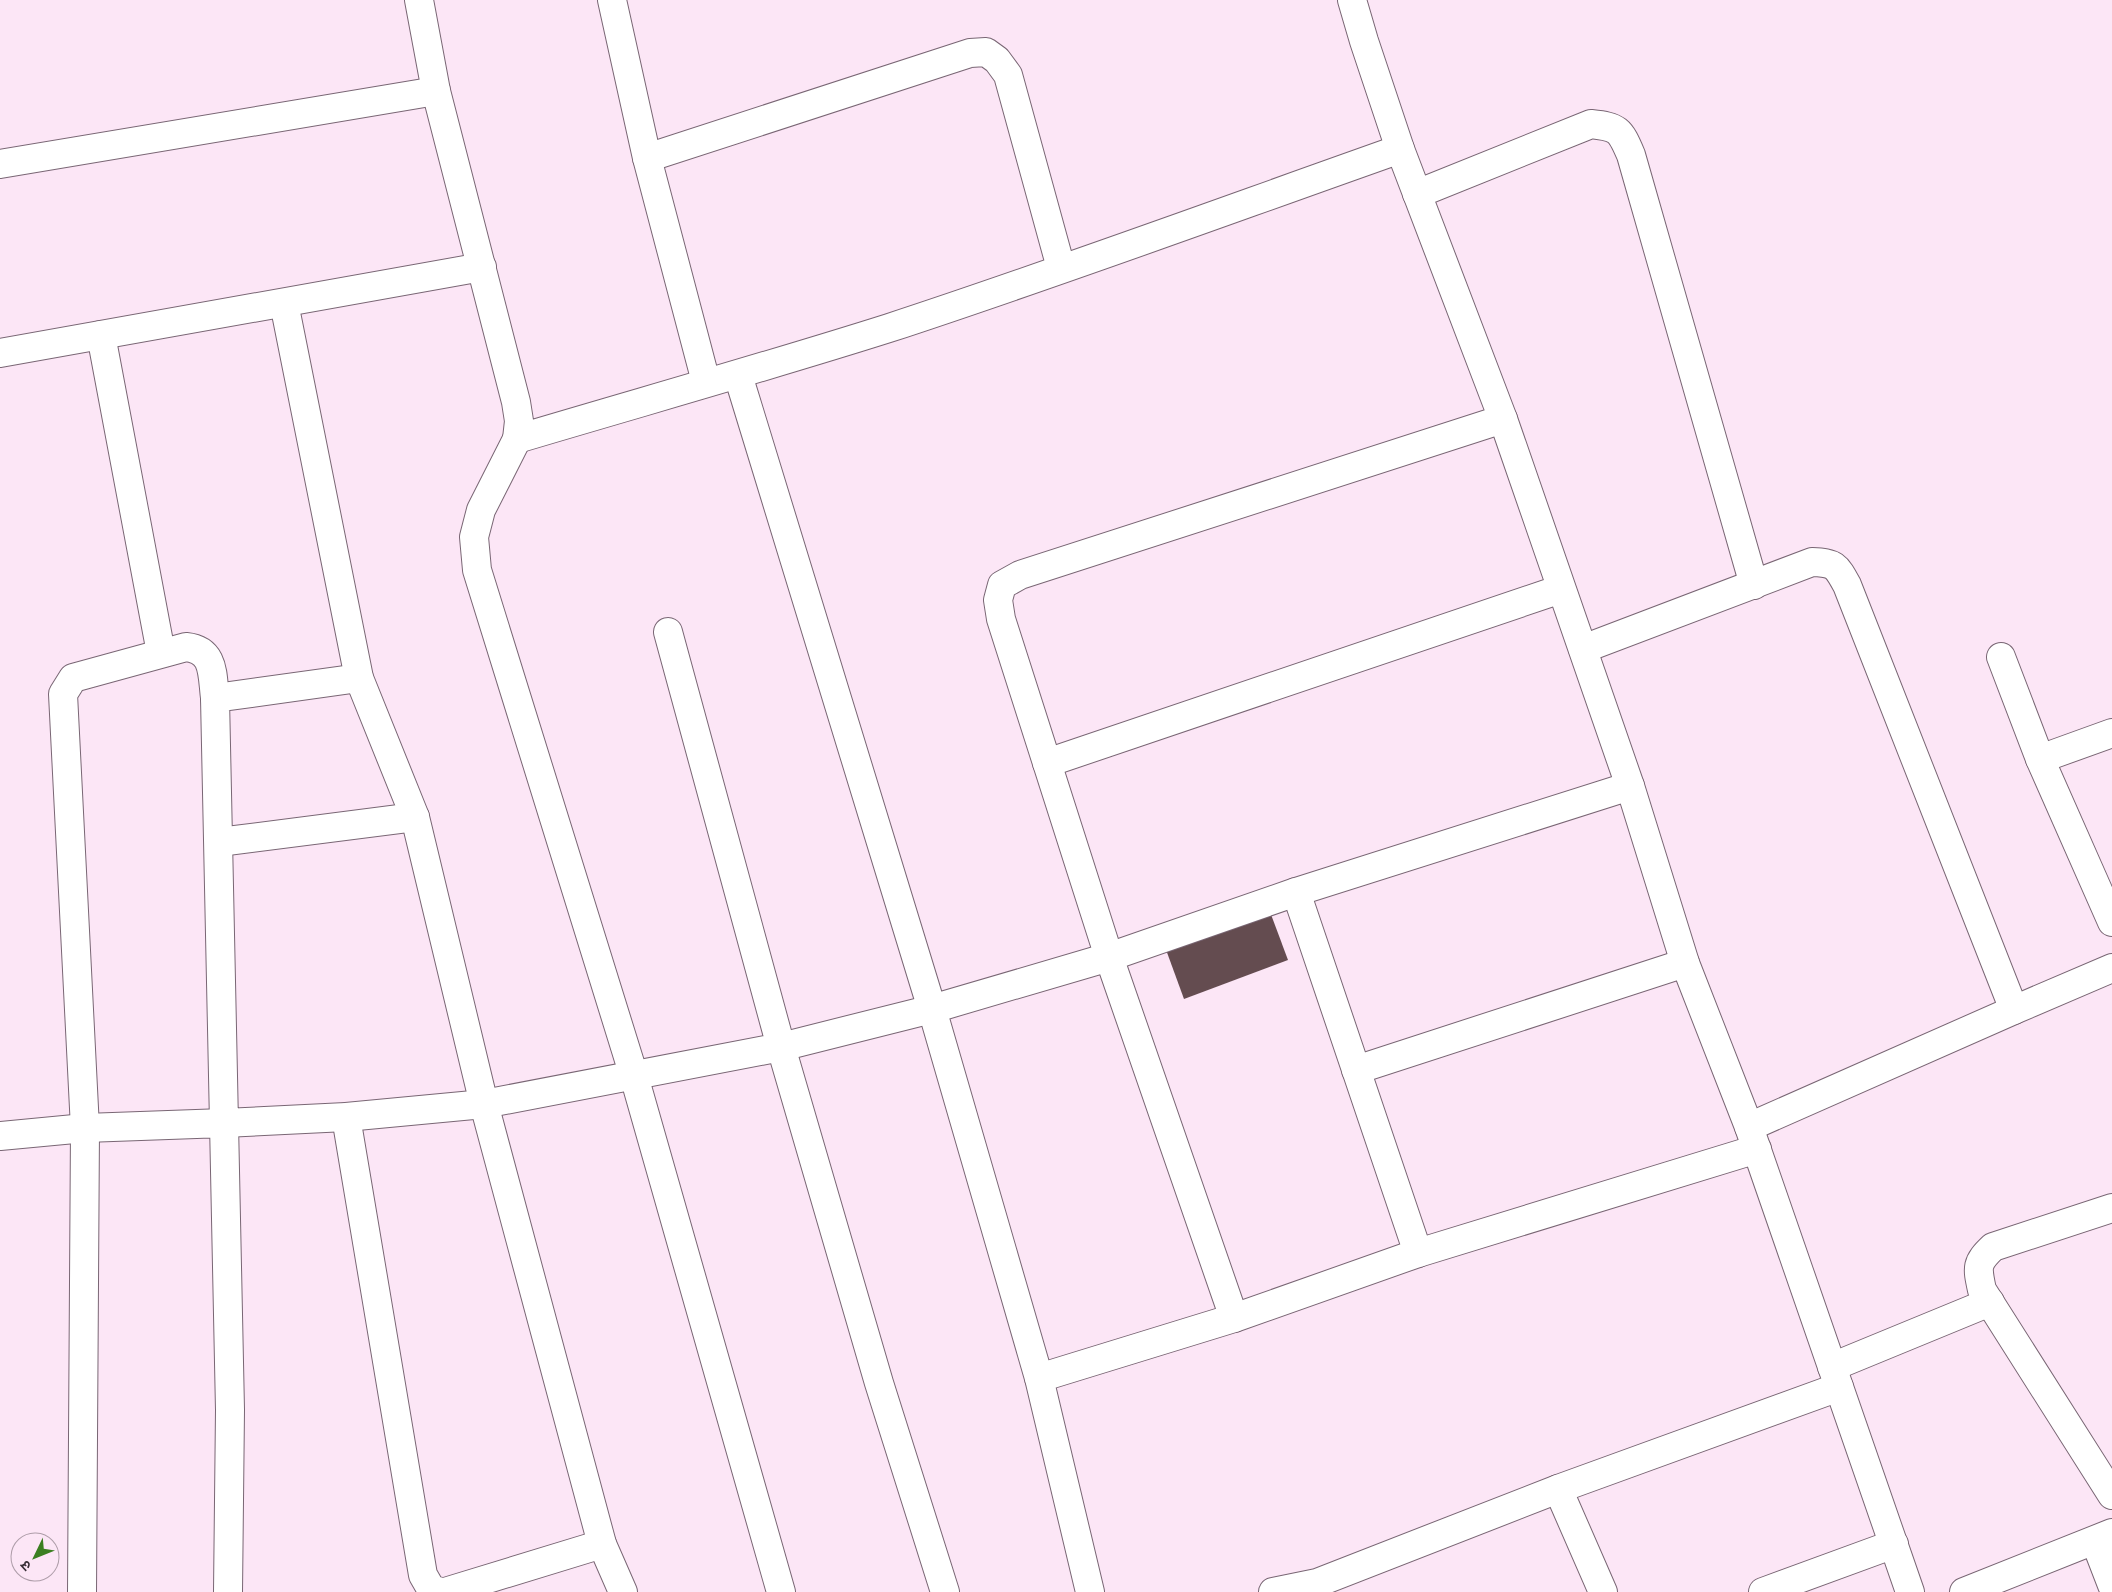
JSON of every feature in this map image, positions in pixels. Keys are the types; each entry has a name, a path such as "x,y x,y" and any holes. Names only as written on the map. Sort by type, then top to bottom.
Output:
{"street":[{"path":"419,0 436,91 516,402 519,421 517,439 481,510 474,537 477,570 634,1076 781,1592"},
{"path":"612,0 647,158 706,382"},
{"path":"1352,0 1400,149 1503,419 1583,649 1630,786 1685,963 1753,1138 1910,1592"},
{"path":"647,158 970,53 986,52 997,60 1008,75 1062,268"},
{"path":"0,164 436,91"},
{"path":"1417,194 1591,124 1612,126 1624,138 1632,154 1754,585"},
{"path":"517,439 706,382 738,375 890,327 1400,149"},
{"path":"0,353 482,267"},
{"path":"284,303 358,678 415,817 484,1104 602,1544 623,1592"},
{"path":"100,335 160,653"},
{"path":"738,375 932,1009 1039,1378 1090,1592"},
{"path":"1234,1318 1109,957 1001,619 998,600 1002,586 1030,572 1503,419"},
{"path":"1583,649 1812,562 1830,563 1839,571 1847,585 2014,1010"},
{"path":"1047,763 1561,589"},
{"path":"668,632 781,1047 879,1383 945,1592"},
{"path":"82,1592 84,1128 63,694 73,678 186,647 197,648 206,654 211,665 215,698 230,1410 228,1592"},
{"path":"2001,657 2040,759 2112,922"},
{"path":"215,698 358,678"},
{"path":"2040,759 2112,733"},
{"path":"0,1136 84,1128 346,1117 484,1104 781,1047 932,1009 1109,957 1296,892 1630,786"},
{"path":"218,842 415,817"},
{"path":"1296,892 1418,1253"},
{"path":"1356,1070 1685,963"},
{"path":"1039,1378 1234,1318 1753,1138 2014,1010 2112,968"},
{"path":"346,1117 423,1575 431,1588 441,1592"},
{"path":"2112,1208 1993,1247 1981,1259 1978,1273 1982,1290 2112,1495"},
{"path":"1273,1592 1318,1588 1836,1377 1990,1302"},
{"path":"1558,1489 1603,1592"},
{"path":"1964,1592 2104,1537 2112,1585"},
{"path":"446,1592 602,1544"},
{"path":"1763,1592 1894,1544"}],"building":[{"path":"1269,909 1288,960 1184,999 1165,947"}]}
